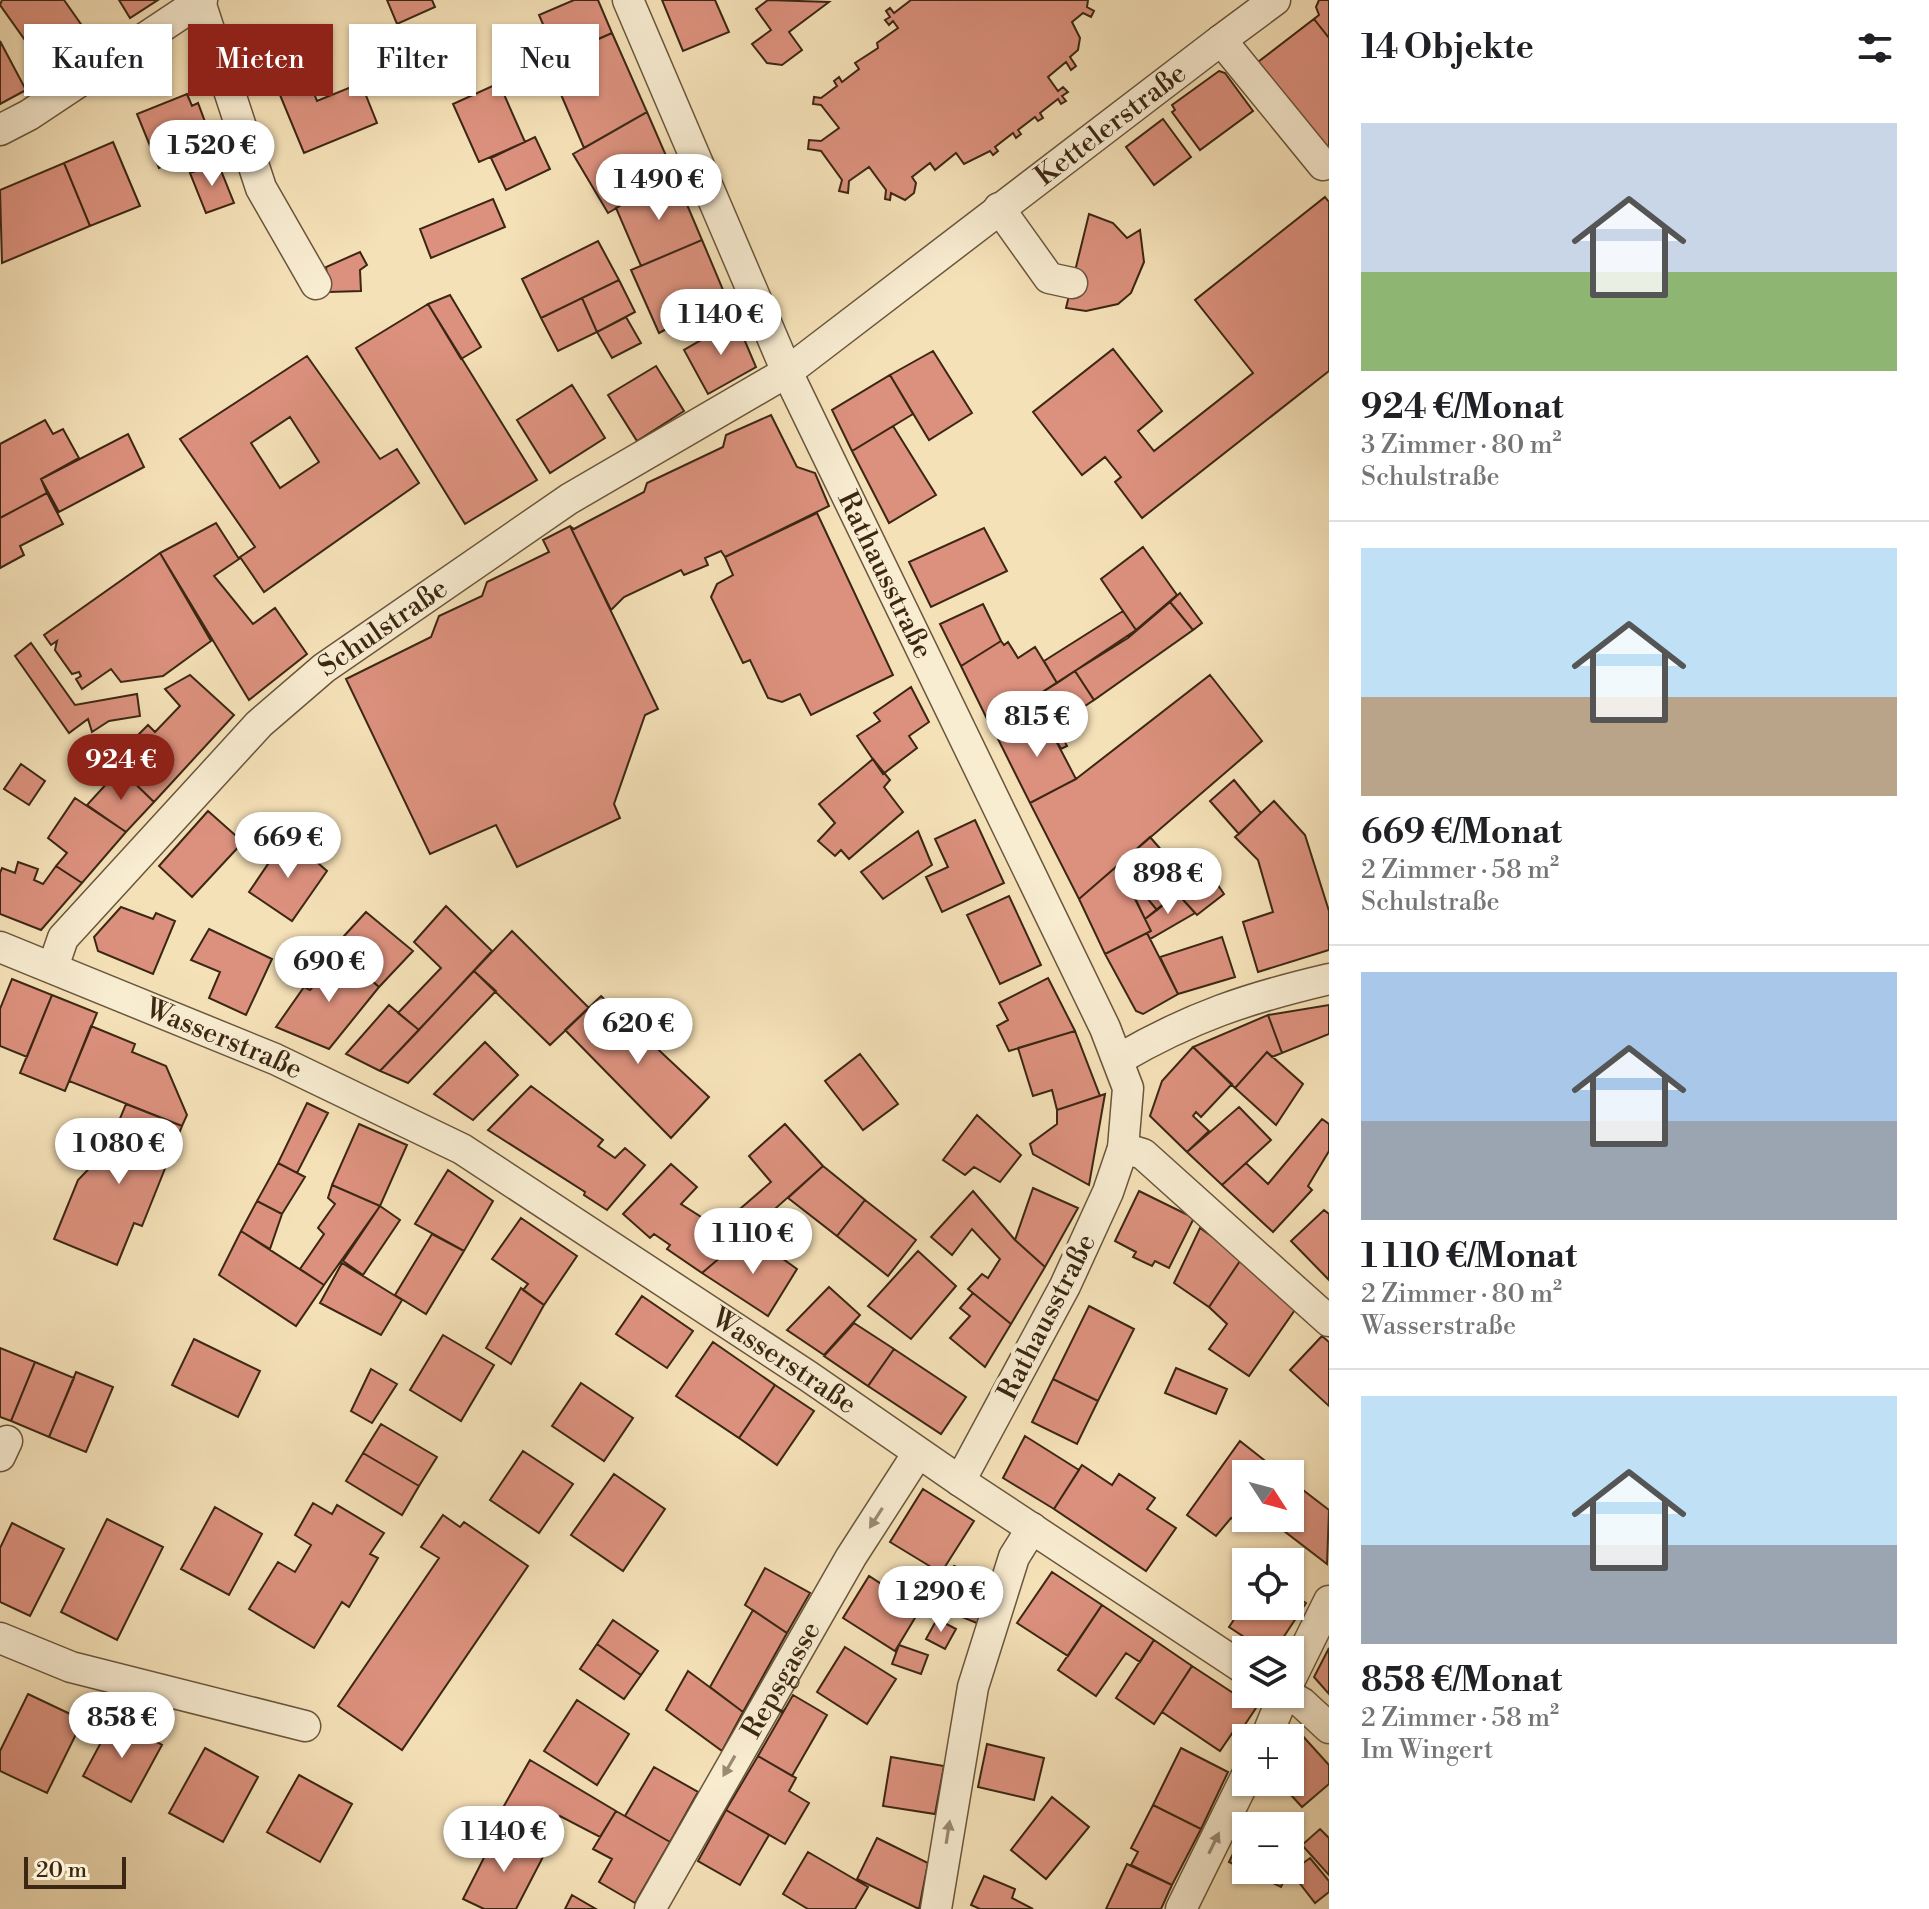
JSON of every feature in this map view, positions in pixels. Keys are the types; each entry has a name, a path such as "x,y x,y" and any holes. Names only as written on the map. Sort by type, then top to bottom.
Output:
{"street":[{"name":"Rathausstraße","path":"628,0 787,372 1119,1059 1128,1088 1123,1148 1108,1192 1065,1286 960,1481"},
{"name":"Kettelerstraße","path":"787,372 1275,0"},
{"path":"0,130 29,115 201,1 261,188 316,284"},
{"path":"1221,40 1323,165"},
{"path":"999,208 1049,278 1072,283"},
{"name":"Schulstraße","path":"53,967 63,938 259,724 324,668 569,499 787,372"},
{"name":"Wasserstraße","path":"0,947 289,1064 462,1149 808,1376 918,1453 1232,1661"},
{"path":"1119,1059 1189,1020 1254,997 1329,979"},
{"path":"1123,1148 1143,1154 1329,1321"},
{"name":"Repsgasse","path":"650,1909 851,1557 918,1453"},
{"path":"936,1909 973,1687 1014,1557 1032,1528"},
{"path":"1304,1652 1329,1601"},
{"path":"0,1638 71,1667 305,1726"},
{"path":"1304,1705 1329,1728"},
{"path":"1181,1909 1237,1796"}],"building":[{"path":"2,0 64,0 81,24 24,24 24,39 0,5"},
{"path":"119,0 158,0 130,18"},
{"path":"387,0 432,0 435,7 397,24"},
{"path":"574,0 598,0 612,33 599,39 599,24 543,24 539,15"},
{"path":"662,0 715,0 729,32 683,51"},
{"path":"768,0 829,2 789,32 802,50 782,65 767,63 752,44 771,30 756,9"},
{"path":"911,0 1088,0 1087,7 1094,11 1091,17 1083,13 1072,22 1080,38 1078,50 1070,57 1076,66 1071,70 1066,62 1048,77 1058,91 1063,87 1068,92 1062,96 1066,101 1061,104 1058,99 1040,113 1043,118 1038,121 1035,117 1018,130 1021,134 1016,138 1013,133 995,147 998,151 993,155 990,151 964,164 956,153 935,170 930,163 912,177 916,183 914,193 905,200 891,193 890,200 885,199 886,190 869,167 849,181 848,193 839,191 842,180 821,151 808,149 809,140 821,141 839,128 821,105 813,104 814,97 821,98 837,86 834,81 839,77 842,82 859,69 855,63 878,48 877,43 898,28 893,21 889,25 885,20 890,17 886,11 890,8 894,13"},
{"path":"1319,0 1329,0 1329,38 1314,19 1319,15 1316,7"},
{"path":"1314,19 1329,38 1329,153 1258,62"},
{"path":"612,33 647,112 584,148 562,96 599,96 599,39"},
{"path":"0,41 24,91 0,104"},
{"path":"1219,71 1225,73 1253,111 1200,150 1172,112 1175,110 1172,105"},
{"path":"492,86 492,96 505,96 525,142 479,162 453,104"},
{"path":"349,88 349,96 366,96 377,123 304,153 280,96 315,96 317,101"},
{"path":"187,94 192,106 198,103 214,146 159,168 137,114"},
{"path":"647,112 674,174 608,213 573,154"},
{"path":"1163,119 1191,157 1154,185 1126,147"},
{"path":"535,137 550,169 506,190 491,158"},
{"path":"113,142 140,206 90,226 64,163"},
{"path":"64,163 90,226 2,263 0,190"},
{"path":"218,163 234,203 206,213 190,173"},
{"path":"674,174 702,240 641,266 616,208"},
{"path":"1325,197 1329,202 1329,371 1142,518 1115,482 1121,477 1105,457 1082,475 1033,412 1113,349 1162,411 1138,431 1154,451 1253,373 1195,300"},
{"path":"493,199 505,227 431,258 420,229"},
{"path":"1089,214 1113,223 1127,238 1140,230 1144,262 1131,293 1118,304 1086,311 1066,308"},
{"path":"702,240 726,297 659,333 631,270"},
{"path":"598,241 619,280 541,318 522,279"},
{"path":"360,252 367,265 360,270 361,291 329,292 326,267"},
{"path":"619,280 635,312 597,332 582,298"},
{"path":"450,295 481,347 461,359 428,304"},
{"path":"582,298 597,332 558,351 541,318"},
{"path":"428,304 537,480 465,524 356,348"},
{"path":"626,317 641,343 612,358 597,332"},
{"path":"736,320 756,367 708,394 684,350"},
{"path":"933,351 972,413 929,440 890,375"},
{"path":"307,356 380,459 397,449 419,483 264,592 240,557 255,547 180,439","holes":["290,417 319,462 280,488 251,443"]},
{"path":"656,366 684,411 637,441 608,395"},
{"path":"890,375 913,414 852,451 832,410"},
{"path":"572,385 605,438 550,473 517,420"},
{"path":"771,415 797,467 815,473 829,506 725,557 721,551 705,558 708,565 684,575 681,570 624,597 611,610 570,526 574,529 644,492 647,483 723,447 726,435"},
{"path":"45,420 53,434 63,429 79,458 41,479 47,493 0,518 0,444"},
{"path":"893,426 936,495 889,523 852,451"},
{"path":"128,434 144,467 59,512 41,479"},
{"path":"47,493 63,524 20,546 24,555 0,568 0,518"},
{"path":"817,513 893,675 811,715 800,694 782,702 768,698 750,660 743,663 711,597 717,584 733,575 725,557"},
{"path":"216,523 239,559 214,576 253,624 275,608 307,654 249,700 160,553"},
{"path":"570,526 658,709 645,715 614,804 620,818 517,867 496,825 430,854 346,679 431,637 439,616 482,596 487,582 549,552 543,540"},
{"path":"984,528 1007,571 931,607 909,562"},
{"path":"1143,547 1177,595 1136,630 1101,579"},
{"path":"160,553 211,641 163,676 121,682 111,669 82,689 76,679 81,676 79,672 72,674 55,650 57,641 51,645 44,635"},
{"path":"1180,593 1202,623 1193,630 1170,602"},
{"path":"1170,602 1193,630 1094,700 1075,671 1128,638"},
{"path":"983,604 1001,641 961,666 940,624"},
{"path":"1123,611 1136,630 1057,683 1044,661"},
{"path":"1001,641 1004,645 1008,642 1018,658 1035,647 1057,683 990,725 961,666"},
{"path":"31,643 75,705 137,694 140,716 109,721 92,732 88,719 69,733 15,656"},
{"path":"1075,671 1094,700 1064,720 1071,736 1064,740 1067,746 1061,749 1033,698"},
{"path":"190,675 234,715 154,802 120,769 139,748 132,741 148,725 155,732 180,706 165,689"},
{"path":"1210,675 1262,741 1079,899 1030,803 1076,779"},
{"path":"911,687 929,722 909,736 917,748 883,774 857,736 880,721 874,713"},
{"path":"1043,716 1076,779 1030,803 998,739"},
{"path":"873,759 890,780 884,787 903,812 849,859 841,850 835,856 818,841 835,823 819,804"},
{"path":"21,764 45,781 29,805 4,789"},
{"path":"120,769 154,802 126,832 87,805"},
{"path":"1234,780 1261,813 1239,834 1210,801"},
{"path":"75,798 126,832 82,883 56,866 67,853 48,838"},
{"path":"1274,801 1305,835 1329,911 1329,950 1258,972 1243,922 1273,912 1258,860 1235,837"},
{"path":"208,811 243,842 192,897 159,866"},
{"path":"975,820 1004,883 942,912 926,877 948,867 935,839"},
{"path":"918,831 932,865 883,899 861,872"},
{"path":"287,836 327,871 292,921 249,892"},
{"path":"1150,837 1190,883 1157,910 1142,892 1156,880 1133,852"},
{"path":"18,862 38,869 34,880 43,884 56,866 82,883 41,930 0,914 0,873 2,868 15,873"},
{"path":"1118,865 1151,931 1105,954 1079,899"},
{"path":"1207,869 1224,894 1197,915 1177,893"},
{"path":"1142,892 1157,910 1145,919 1135,898"},
{"path":"1177,893 1195,913 1150,939 1147,933 1151,931 1145,919"},
{"path":"1009,896 1041,965 1000,984 967,915"},
{"path":"446,906 492,951 419,1030 398,1013 441,968 414,942"},
{"path":"121,907 153,919 156,913 175,921 153,974 98,951 94,937"},
{"path":"366,912 413,951 379,987 334,947"},
{"path":"209,929 272,959 246,1015 209,998 220,972 191,960"},
{"path":"512,931 589,1008 550,1045 474,971"},
{"path":"1147,933 1178,994 1143,1014 1136,1011 1105,954"},
{"path":"1222,937 1235,977 1178,994 1160,957"},
{"path":"344,954 379,987 329,1049 276,1027 304,987 310,990"},
{"path":"474,971 496,991 408,1083 380,1071"},
{"path":"1048,978 1075,1031 1009,1051 997,1026 1008,1020 999,1003"},
{"path":"12,979 52,995 27,1057 0,1046 0,1009"},
{"path":"52,995 97,1013 65,1091 20,1073"},
{"path":"601,996 709,1097 671,1138 565,1030"},
{"path":"389,1005 419,1030 380,1071 346,1054"},
{"path":"1329,1005 1329,1034 1282,1053 1268,1015"},
{"path":"1268,1015 1282,1053 1272,1057 1267,1052 1235,1088 1193,1047"},
{"path":"91,1026 135,1044 132,1052 166,1066 187,1115 182,1126 69,1081"},
{"path":"1075,1031 1100,1096 1057,1110 1052,1090 1033,1096 1018,1048"},
{"path":"485,1042 518,1075 473,1120 434,1094"},
{"path":"1193,1047 1232,1084 1201,1117 1196,1112 1193,1116 1209,1131 1187,1152 1150,1116 1162,1081"},
{"path":"1267,1052 1303,1084 1276,1125 1235,1088"},
{"path":"860,1054 898,1104 863,1130 825,1081"},
{"path":"531,1086 603,1140 598,1146 615,1158 625,1148 645,1165 607,1210 584,1195 585,1192 488,1130"},
{"path":"1105,1094 1089,1185 1033,1154 1030,1144 1057,1124 1057,1110"},
{"path":"307,1103 328,1113 297,1173 278,1163"},
{"path":"126,1104 182,1126 142,1226 134,1223 117,1265 54,1239 78,1180 107,1150"},
{"path":"1239,1107 1271,1140 1222,1185 1187,1152"},
{"path":"977,1115 1021,1155 1000,1182 974,1167 965,1175 943,1160"},
{"path":"1322,1119 1329,1124 1329,1151 1308,1186 1312,1190 1273,1232 1222,1185 1246,1163 1268,1184"},
{"path":"359,1124 407,1145 380,1206 332,1185"},
{"path":"785,1124 823,1166 757,1225 741,1208 771,1182 749,1156"},
{"path":"278,1163 305,1177 282,1214 257,1201"},
{"path":"671,1164 697,1187 681,1204 717,1227 739,1209 755,1228 702,1273 667,1249 670,1245 654,1234 650,1238 623,1214"},
{"path":"823,1166 865,1200 837,1236 788,1198"},
{"path":"448,1170 493,1201 464,1251 415,1224"},
{"path":"332,1185 380,1206 324,1285 300,1269 324,1234 318,1228 335,1204 328,1198"},
{"path":"1033,1188 1078,1208 1045,1267 1015,1240"},
{"path":"973,1191 1015,1240 1045,1267 1011,1324 968,1289 982,1274 988,1278 1000,1259 972,1229 952,1255 931,1237"},
{"path":"1139,1191 1194,1218 1169,1268 1155,1261 1152,1266 1133,1257 1136,1252 1115,1241"},
{"path":"865,1200 916,1240 888,1276 837,1236"},
{"path":"257,1201 282,1214 270,1249 241,1231"},
{"path":"380,1206 400,1220 363,1275 343,1261"},
{"path":"1324,1210 1329,1214 1329,1280 1291,1241"},
{"path":"521,1218 577,1256 544,1305 523,1290 528,1284 492,1259"},
{"path":"1200,1228 1242,1258 1209,1307 1174,1283"},
{"path":"241,1231 324,1285 296,1326 219,1275"},
{"path":"432,1234 464,1251 426,1314 395,1295"},
{"path":"736,1244 754,1256 762,1244 797,1269 768,1316 702,1273"},
{"path":"918,1251 956,1286 911,1339 868,1306"},
{"path":"1242,1258 1297,1307 1249,1376 1209,1349 1227,1324 1209,1307"},
{"path":"342,1263 402,1300 381,1335 320,1303"},
{"path":"829,1287 860,1315 824,1355 787,1330"},
{"path":"521,1288 544,1305 511,1364 486,1348"},
{"path":"973,1293 1011,1324 985,1367 950,1338 970,1316 960,1308"},
{"path":"642,1296 693,1331 667,1368 616,1334"},
{"path":"1089,1306 1134,1329 1098,1401 1053,1379"},
{"path":"854,1323 894,1349 868,1386 824,1356"},
{"path":"443,1335 494,1365 461,1421 410,1390"},
{"path":"1322,1336 1329,1342 1329,1406 1290,1370"},
{"path":"194,1339 260,1371 238,1417 172,1385"},
{"path":"713,1342 775,1385 739,1438 676,1396"},
{"path":"0,1348 35,1362 11,1421 0,1417"},
{"path":"894,1349 966,1397 941,1434 868,1386"},
{"path":"35,1362 74,1378 49,1437 11,1421"},
{"path":"1176,1368 1227,1389 1216,1414 1165,1393"},
{"path":"371,1369 397,1384 372,1423 351,1411"},
{"path":"76,1372 113,1387 86,1452 49,1437"},
{"path":"1053,1379 1098,1401 1077,1444 1032,1422"},
{"path":"581,1383 633,1418 604,1461 552,1426"},
{"path":"775,1385 814,1411 777,1465 739,1438"},
{"path":"381,1424 437,1457 419,1486 363,1453"},
{"path":"1025,1436 1079,1470 1054,1509 1003,1478"},
{"path":"1240,1441 1264,1460 1232,1460 1232,1518 1216,1536 1187,1515"},
{"path":"523,1451 573,1484 539,1533 490,1500"},
{"path":"363,1453 419,1486 402,1515 346,1481"},
{"path":"1082,1465 1112,1485 1119,1474 1155,1498 1147,1509 1176,1528 1146,1571 1054,1509"},
{"path":"614,1474 665,1509 623,1571 571,1535"},
{"path":"923,1489 974,1521 941,1573 890,1542"},
{"path":"1304,1491 1329,1510 1327,1564 1285,1532 1304,1532"},
{"path":"313,1503 332,1514 337,1505 384,1533 370,1554 378,1558 349,1607 342,1602 314,1648 249,1609 278,1562 295,1572 311,1545 295,1535"},
{"path":"215,1507 262,1534 229,1595 181,1569"},
{"path":"443,1515 460,1527 464,1522 528,1566 402,1750 338,1706 439,1558 421,1547"},
{"path":"107,1519 163,1547 117,1640 61,1612"},
{"path":"12,1523 64,1549 30,1616 0,1602 0,1548"},
{"path":"954,1566 992,1581 979,1624 940,1608"},
{"path":"765,1568 810,1593 787,1633 745,1605"},
{"path":"917,1570 936,1583 895,1651 843,1618 869,1576 900,1596"},
{"path":"1052,1572 1102,1605 1068,1656 1017,1623"},
{"path":"1102,1605 1154,1640 1140,1662 1126,1653 1096,1696 1058,1670"},
{"path":"753,1610 787,1633 743,1712 710,1687"},
{"path":"937,1619 956,1629 945,1649 926,1639"},
{"path":"613,1620 658,1651 641,1675 597,1644"},
{"path":"1234,1620 1295,1620 1284,1636 1243,1636 1229,1627"},
{"path":"1154,1640 1192,1666 1154,1724 1116,1698"},
{"path":"597,1644 641,1675 624,1699 580,1669"},
{"path":"899,1645 928,1655 921,1674 892,1664"},
{"path":"845,1647 896,1679 867,1724 817,1692"},
{"path":"1329,1648 1329,1694 1314,1677"},
{"path":"1192,1666 1232,1692 1232,1708 1256,1708 1245,1724 1232,1724 1232,1733 1220,1751 1162,1712"},
{"path":"688,1671 743,1712 722,1751 666,1710"},
{"path":"28,1694 83,1720 47,1793 0,1771 0,1751"},
{"path":"793,1695 827,1715 792,1776 758,1756"},
{"path":"577,1700 629,1734 597,1785 544,1751"},
{"path":"114,1718 162,1745 131,1802 83,1776"},
{"path":"1304,1737 1329,1765 1329,1784 1302,1807 1292,1796 1304,1796"},
{"path":"987,1744 1044,1758 1034,1800 978,1787"},
{"path":"205,1748 258,1777 223,1842 169,1813"},
{"path":"1181,1748 1228,1772 1201,1829 1153,1805"},
{"path":"758,1756 796,1778 789,1791 809,1803 785,1844 726,1810"},
{"path":"891,1757 944,1766 935,1814 883,1806"},
{"path":"530,1760 616,1811 600,1837 560,1816 537,1851 492,1827"},
{"path":"654,1767 698,1792 670,1842 625,1816"},
{"path":"299,1775 352,1804 320,1862 267,1832"},
{"path":"1052,1797 1089,1827 1046,1879 1011,1850"},
{"path":"1153,1805 1201,1829 1172,1885 1131,1865 1138,1852 1131,1848"},
{"path":"726,1810 769,1835 740,1885 698,1861"},
{"path":"616,1811 670,1842 635,1903 599,1882 612,1859 593,1849"},
{"path":"1320,1829 1329,1838 1329,1875 1304,1847 1304,1843"},
{"path":"498,1830 544,1855 516,1909 484,1909 463,1899"},
{"path":"877,1838 928,1863 919,1909 857,1879"},
{"path":"808,1852 868,1887 855,1909 808,1909 783,1894"},
{"path":"1310,1858 1329,1881 1329,1892 1315,1903 1300,1884 1304,1884 1304,1862"},
{"path":"1127,1864 1172,1885 1161,1909 1106,1909"},
{"path":"984,1876 1015,1889 1012,1898 1033,1909 980,1909 971,1905"},
{"path":"572,1895 596,1909 565,1909"}]}
